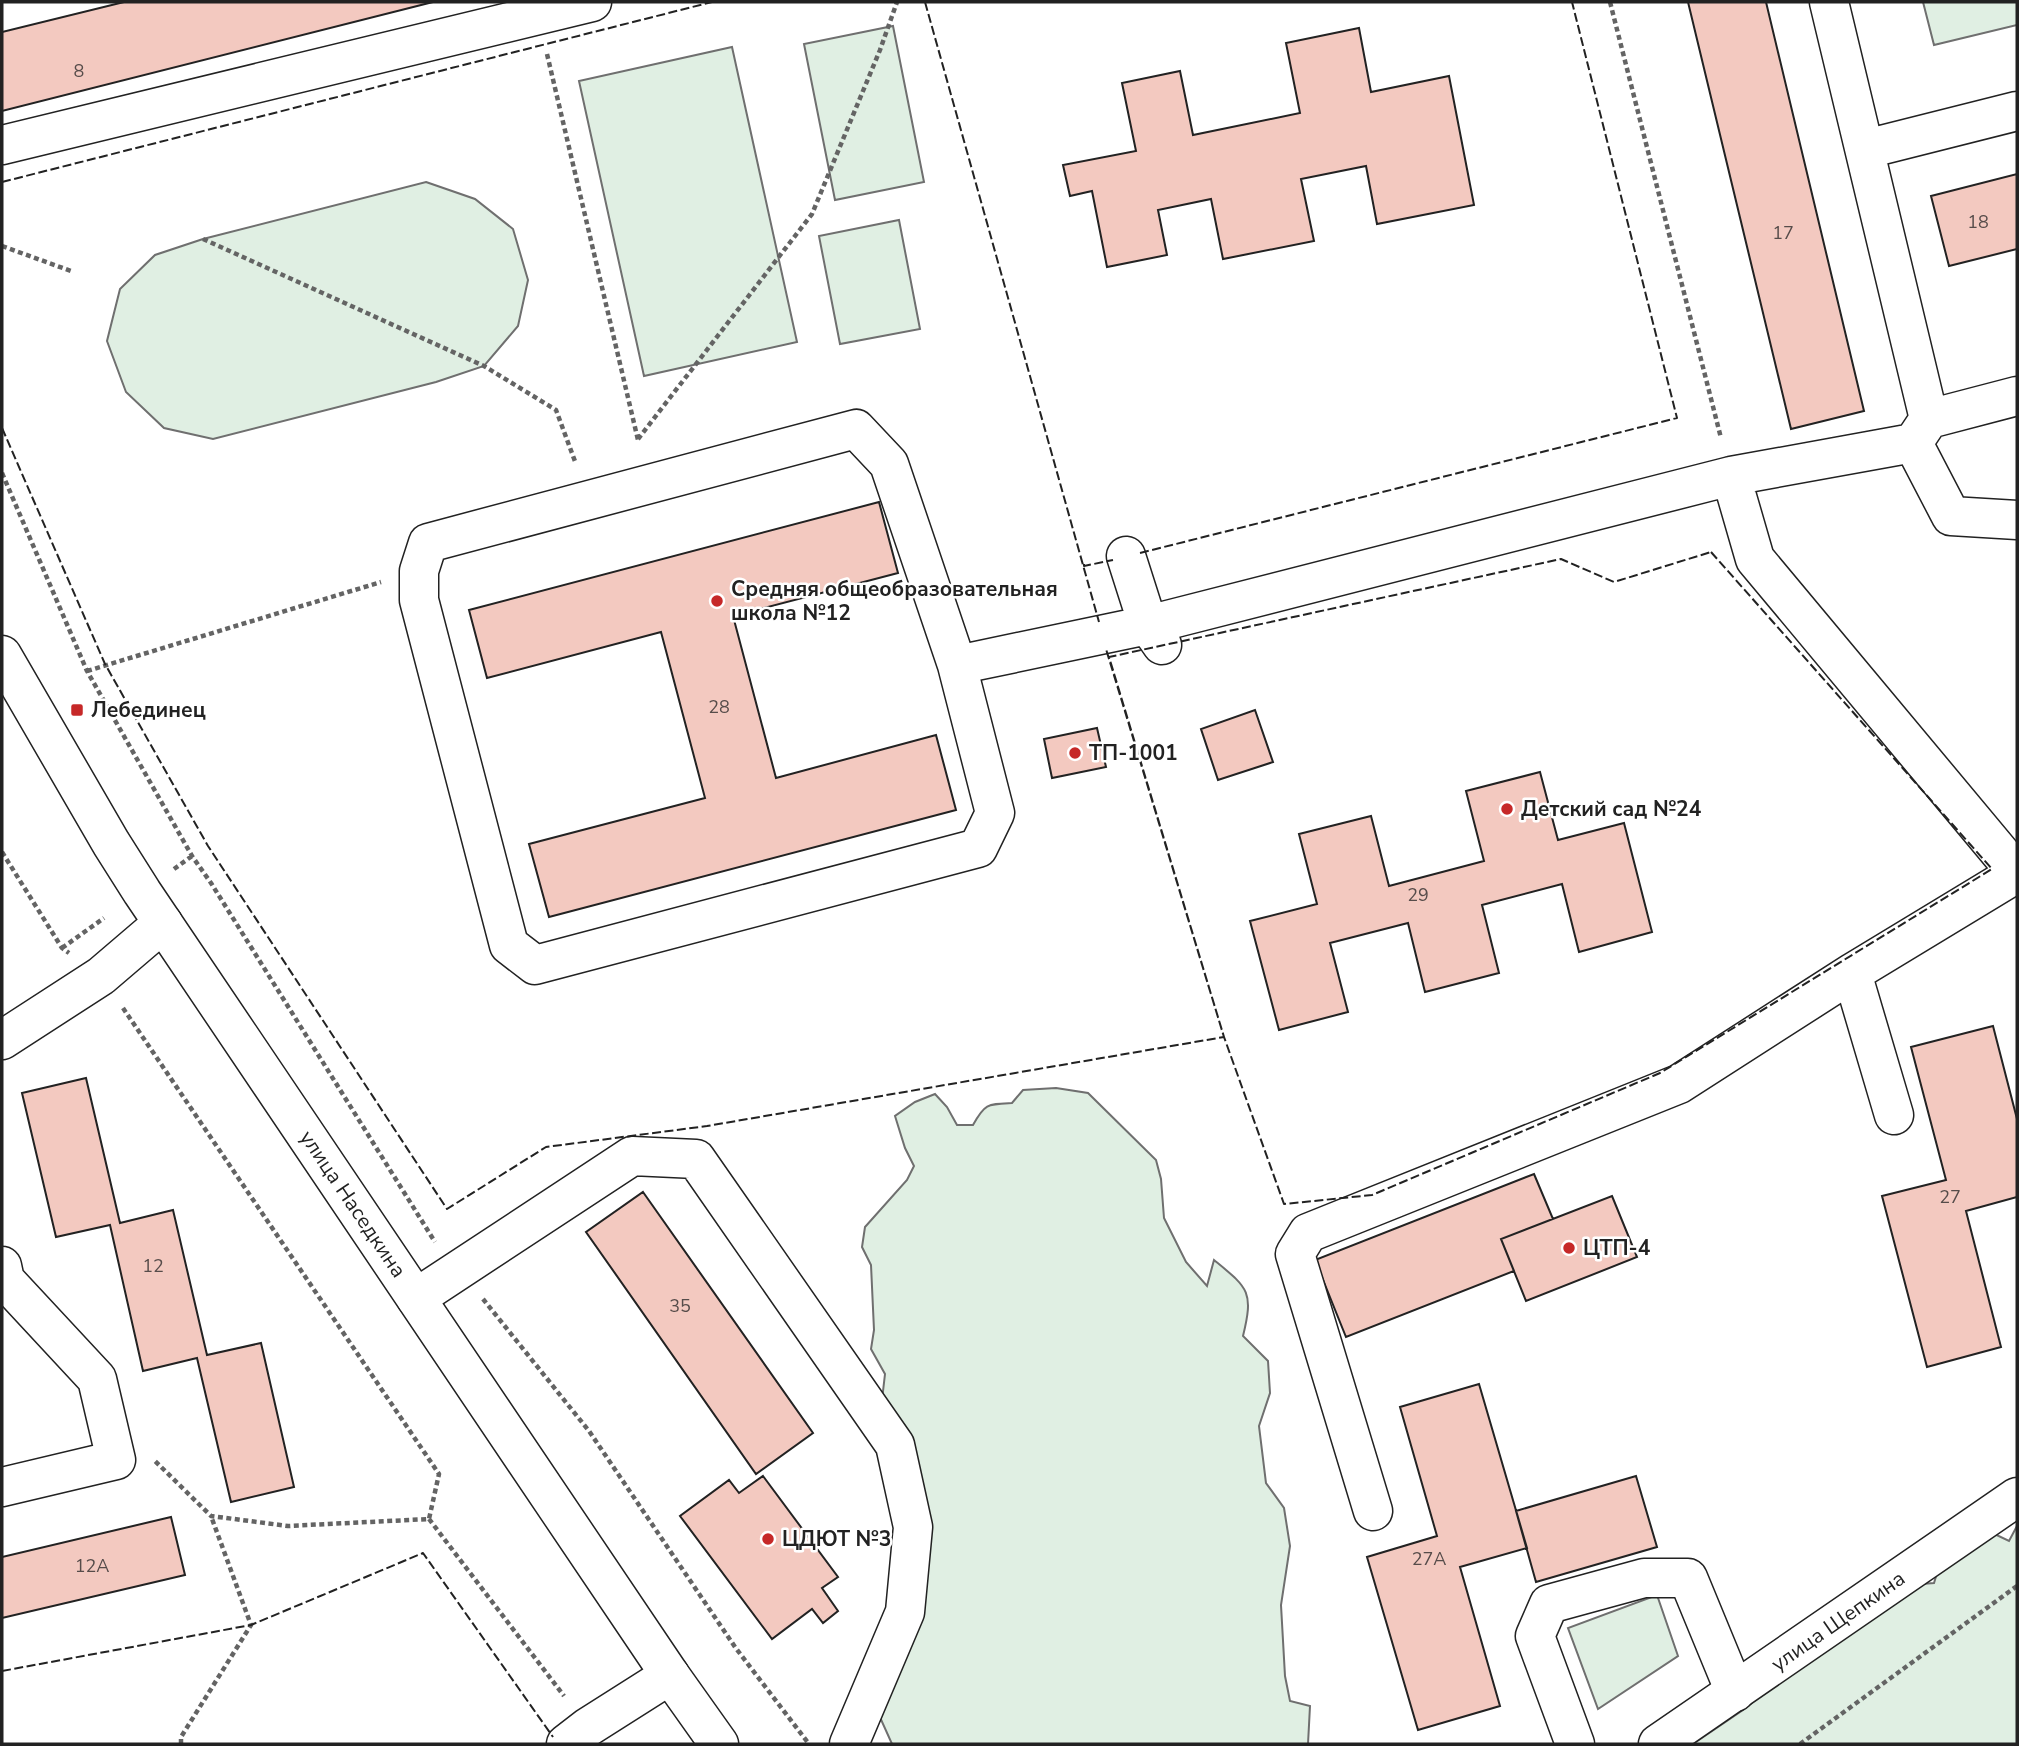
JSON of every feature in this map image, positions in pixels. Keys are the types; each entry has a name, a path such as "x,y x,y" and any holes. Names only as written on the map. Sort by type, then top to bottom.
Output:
{"main road":[{"path":"2,145 592,2"},
{"path":"1829,2 1866,149 1921,431 1951,516 2017,520"},
{"path":"1866,149 2017,111"},
{"path":"957,664 1155,635 1731,476 1921,431 2017,396"},
{"path":"856,429 889,464 957,664 995,813 978,848 535,965 509,945 419,600 418,571 428,543 590,500 856,429"},
{"path":"1373,1511 1295,1254 1308,1233 1679,1084 1852,973 2017,873 1797,629 1755,559 1731,476"},
{"path":"1126,556 1155,635"},
{"name":"улица Наседкина","path":"2,655 111,843 163,923 719,1744"},
{"path":"2,1040 100,976 163,923"},
{"path":"1852,973 1894,1115"},
{"path":"416,1298 632,1156 696,1159 895,1445 913,1527 905,1612 849,1744"},
{"path":"2,1266 5,1280 97,1379 116,1460 2,1487"},
{"name":"улица Щепкина","path":"1658,1744 2017,1497"},
{"path":"1575,1744 1535,1636 1549,1604 1644,1578 1688,1578 1735,1692"},
{"path":"577,1736 670,1675"}],"path":[{"path":"638,439 812,214 897,2"},
{"path":"1610,2 1731,476"},
{"path":"538,15 649,485"},
{"path":"203,239 484,366 556,410 590,500"},
{"path":"2,246 71,271"},
{"path":"2,472 87,671 192,856 219,894 436,1244 589,1431 735,1647 809,1744"},
{"path":"87,671 418,571"},
{"path":"2,852 62,948 100,976 439,1474 429,1519 577,1736"},
{"path":"116,1460 156,1460 211,1516 251,1625 181,1737 181,1744"},
{"path":"211,1516 288,1526 429,1519"},
{"path":"1800,1744 2017,1586"}],"green space":[{"path":"1923,2 2017,2 2017,25 1934,45"},
{"path":"893,26 924,182 835,200 804,44"},
{"path":"732,47 797,342 644,376 579,81"},
{"path":"426,182 475,199 513,229 528,280 518,326 484,366 436,382 213,439 164,428 126,392 107,341 120,289 155,255 203,239"},
{"path":"899,220 920,329 840,344 819,236"},
{"path":"1056,1088 1088,1093 1156,1160 1161,1179 1164,1218 1186,1262 1207,1286 1214,1260 1241,1284 1245,1292 1248,1309 1243,1336 1268,1361 1270,1393 1259,1426 1266,1483 1284,1508 1290,1546 1281,1605 1285,1676 1290,1701 1310,1706 1308,1744 892,1744 874,1704 910,1611 882,1400 885,1374 871,1349 874,1330 871,1265 862,1247 865,1227 907,1180 914,1166 895,1116 915,1102 935,1094 947,1107 957,1125 973,1125 988,1106 1012,1103 1023,1090"},
{"path":"2017,1526 2017,1744 1693,1744 1743,1710 1894,1586 1934,1583 1938,1570 1984,1529 2009,1541"},
{"path":"1657,1595 1678,1656 1598,1709 1568,1628"}],"building":[{"path":"124,2 433,2 2,111 2,32"},
{"path":"1688,2 1766,2 1864,411 1791,429"},
{"path":"1359,28 1371,92 1449,76 1474,205 1377,224 1366,166 1301,179 1314,241 1223,259 1211,199 1158,210 1167,255 1107,267 1092,191 1070,196 1063,165 1136,151 1122,83 1180,71 1193,135 1300,113 1286,43"},
{"path":"2017,174 2017,249 1949,266 1931,196"},
{"path":"879,502 898,573 733,616 776,778 936,735 956,810 549,917 529,844 705,798 661,632 487,678 469,610"},
{"path":"1255,710 1273,762 1218,780 1201,729"},
{"name":"ТП-1001","path":"1097,728 1106,767 1052,778 1044,739"},
{"path":"1540,772 1558,840 1624,823 1652,932 1579,952 1562,884 1482,905 1499,973 1425,992 1408,923 1330,943 1348,1012 1279,1030 1250,921 1317,904 1299,834 1371,816 1389,886 1484,861 1466,791"},
{"path":"1993,1026 2017,1119 2017,1197 1966,1211 2001,1347 1927,1367 1882,1196 1946,1180 1911,1047"},
{"path":"86,1078 120,1223 173,1210 207,1355 261,1343 294,1487 231,1502 197,1358 143,1371 110,1225 56,1237 22,1093"},
{"path":"1534,1174 1553,1219 1501,1239 1514,1271 1346,1337 1315,1260"},
{"path":"643,1192 813,1433 756,1474 586,1232"},
{"name":"ЦТП-4","path":"1612,1196 1637,1257 1526,1301 1501,1239"},
{"path":"1479,1384 1527,1548 1460,1567 1500,1706 1418,1730 1367,1557 1437,1536 1400,1407"},
{"path":"763,1476 838,1577 822,1588 838,1611 823,1623 812,1609 772,1639 680,1516 729,1480 739,1493"},
{"path":"1636,1476 1657,1547 1536,1582 1516,1511"},
{"path":"171,1517 185,1575 2,1618 2,1557"}],"fence":[{"path":"2,182 712,2"},
{"path":"925,2 1099,622"},
{"path":"1140,553 1677,418 1572,2"},
{"path":"2,428 105,664 208,846 447,1209 546,1147 707,1126 1224,1037 1106,649"},
{"path":"1711,552 1992,869 1660,1073 1372,1195 1284,1204 1224,1037 1109,657 1561,559 1614,582 1711,552"},
{"path":"1084,564 1113,560"},
{"path":"2,1671 251,1625 423,1553 553,1737"}],"place":[{"name":"Средняя общеобразовательная школа №12","path":"717,601"},
{"name":"Лебединец","path":"77,710"},
{"name":"ТП-1001","path":"1075,753"},
{"name":"Детский сад №24","path":"1507,809"},
{"name":"ЦТП-4","path":"1569,1248"},
{"name":"ЦДЮТ №3","path":"768,1539"}]}
